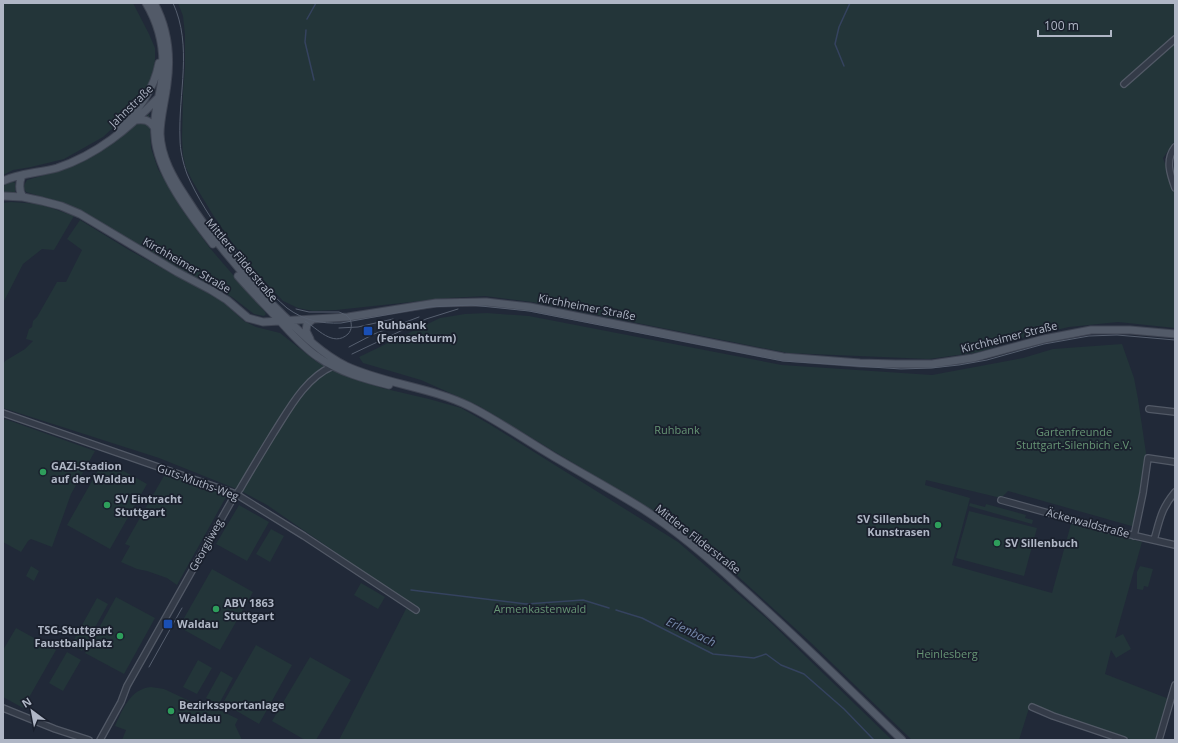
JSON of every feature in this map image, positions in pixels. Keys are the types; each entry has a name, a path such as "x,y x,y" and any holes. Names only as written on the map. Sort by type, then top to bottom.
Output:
{"main road":[{"name":"Jahnstraße","path":"98,148 125,123 144,102 153,84 159,62 163,56 157,23 146,3"},
{"name":"Jahnstraße","path":"3,181 67,164 105,145 136,120 158,98 168,84 169,58 168,40 163,22 154,3"},
{"name":"Mittlere Filderstraße","path":"163,56 162,76 154,127 157,152 164,170 192,216 240,277 304,347 318,358 333,366 369,380 392,386 425,390"},
{"name":"Mittlere Filderstraße","path":"168,84 161,120 160,135 162,151 169,168 186,197 227,255 244,276 312,344 325,354 346,365 391,381 425,390 469,406 643,509 710,560 772,614 902,740"},
{"path":"136,120 144,119 150,121 154,127"},
{"path":"22,175 19,184 23,197"},
{"name":"Kirchheimer Straße","path":"5,197 23,197 61,206 80,214 176,272 211,290 227,300 248,318 263,322 359,316 436,304 486,302 536,308 721,346 783,357 860,363 896,364 932,364 973,358 1055,336 1091,330 1130,330 1175,334"},
{"path":"312,320 307,324 306,331 312,344"},
{"path":"333,366 346,365"}],"street":[{"path":"1124,84 1175,39"},
{"path":"1174,148 1169,159 1169,171 1174,178 1175,188"},
{"name":"Georgiiweg","path":"100,740 121,702 127,686 236,494 296,398 317,376 333,366"},
{"path":"1149,409 1175,412"},
{"name":"Guts-Muths-Weg","path":"3,413 236,494 304,536 416,610"},
{"path":"1134,536 1150,458 1175,462"},
{"path":"1154,540 1165,504 1175,492"},
{"name":"Äckerwaldstraße","path":"1001,500 1134,536 1175,545"},
{"path":"1159,740 1175,685"},
{"path":"1032,707 1053,716 1124,740"},
{"path":"3,708 55,729 89,740"}],"green space":[{"path":"3,3 133,3 155,48 155,59 154,71 143,100 103,137 64,159 13,170 3,175"},
{"path":"178,3 1175,3 1175,141 1163,158 1175,191 1175,328 1118,322 1069,327 1017,339 979,352 929,359 788,353 532,302 485,296 449,298 336,310 313,311 298,308 283,301 257,273 231,241 213,215 186,168 182,139 185,35 183,16"},
{"path":"149,114 151,148 158,169 183,211 209,247 265,312 266,314 264,316 254,314 232,297 167,262 70,205 26,192 23,187 27,180 66,169 89,158 110,145"},
{"path":"12,181 15,183 15,192 3,193 3,186"},
{"path":"11,202 40,204 74,216 54,250 42,249 23,264 3,303 3,203"},
{"name":"Armenkastenwald","path":"80,220 129,250 222,301 244,321 256,327 280,333 317,362 382,388 461,408 678,542 765,617 892,740 339,740 409,603 267,505 239,490 159,458 3,408 3,365 5,361 25,349 33,341 26,339 29,329 32,327 33,321 37,317 57,282 66,282 82,250 67,239"},
{"path":"487,313 529,316 782,365 932,375 1023,358 1053,349 1122,344 1134,378 1146,453 1142,492 1135,527 1008,491 1001,498 926,480 925,485 970,498 952,565 1052,593 1071,524 1142,542 1115,638 1123,634 1131,649 1116,658 1111,650 1105,674 1169,699 1155,740 1133,740 1081,724 1030,705 1019,740 912,740 808,640 709,550 598,478 479,406 421,380 363,363 359,357 440,318 465,314"},
{"name":"GAZi-Stadion auf der Waldau","path":"5,419 95,451 71,494 52,547 31,539 21,552 3,542 3,421"},
{"name":"SV Eintracht Stuttgart","path":"104,460 147,484 110,549 67,525"},
{"path":"168,473 224,493 226,497 177,585 167,578 137,569 121,562 130,546 125,544 165,474"},
{"path":"970,503 985,507 986,504 1026,515 1025,518 1033,520 1032,524 969,506"},
{"path":"239,505 269,522 247,561 216,544"},
{"name":"SV Sillenbuch","path":"969,511 1037,528 1024,576 956,558"},
{"path":"271,529 284,536 270,562 256,554"},
{"path":"31,566 39,571 34,581 26,576"},
{"path":"1140,566 1153,569 1148,587 1144,586 1143,590 1137,589 1137,572"},
{"name":"ABV 1863 Stuttgart","path":"212,569 253,592 220,650 179,627"},
{"path":"361,583 385,597 378,609 354,595"},
{"name":"TSG-Stuttgart Faustballplatz","path":"116,597 155,618 124,674 85,653"},
{"path":"97,598 108,604 82,651 71,645"},
{"path":"16,628 56,650 23,708 3,697 3,650"},
{"path":"256,645 292,665 259,724 223,703"},
{"path":"67,652 81,660 63,691 49,683"},
{"path":"310,657 351,680 316,740 305,740 272,721"},
{"path":"198,660 212,668 197,694 183,687"},
{"path":"221,671 233,678 219,704 206,698"},
{"name":"Bezirkssportanlage Waldau","path":"151,687 164,689 194,703 200,701 238,719 235,725 242,740 122,740 126,730 115,726 124,707 132,696"}],"waterway":[{"path":"307,19 316,3"},
{"path":"844,66 835,44 839,27 850,3"},
{"path":"306,30 305,42 314,80"},
{"name":"Erlenbach","path":"411,590 526,604 583,600 609,608"},
{"name":"Erlenbach","path":"616,610 642,618 713,654 754,658 766,654 781,665 804,674 844,709 874,740"}],"tram line":[{"path":"173,3 179,19 182,36 183,70 180,143 187,174 205,209 245,264 273,295 287,308 299,316 319,322 341,323 429,307 471,305 529,311 783,361 901,369 959,365 987,360 1044,344 1089,336 1117,335 1175,340"},
{"path":"296,309 309,312 339,312 346,315 350,319 351,327 348,334 337,339 325,335 305,321"},
{"path":"352,354 426,319 458,309"},
{"path":"349,347 374,334 419,317"},
{"path":"339,328 358,327 393,319"},
{"path":"149,667 182,608"}],"place":[{"name":"Ruhbank (Fernsehturm)","path":"368,331"},
{"name":"GAZi-Stadion auf der Waldau","path":"43,472"},
{"name":"SV Eintracht Stuttgart","path":"107,505"},
{"name":"SV Sillenbuch Kunstrasen","path":"938,525"},
{"name":"SV Sillenbuch","path":"997,543"},
{"name":"ABV 1863 Stuttgart","path":"216,609"},
{"name":"Waldau","path":"168,624"},
{"name":"TSG-Stuttgart Faustballplatz","path":"120,636"},
{"name":"Bezirkssportanlage Waldau","path":"171,711"}],"park label":[{"name":"Ruhbank","path":"677,430"},
{"name":"Gartenfreunde Stuttgart-Silenbich e.V.","path":"1074,438"},
{"name":"Heinlesberg","path":"947,654"}]}
